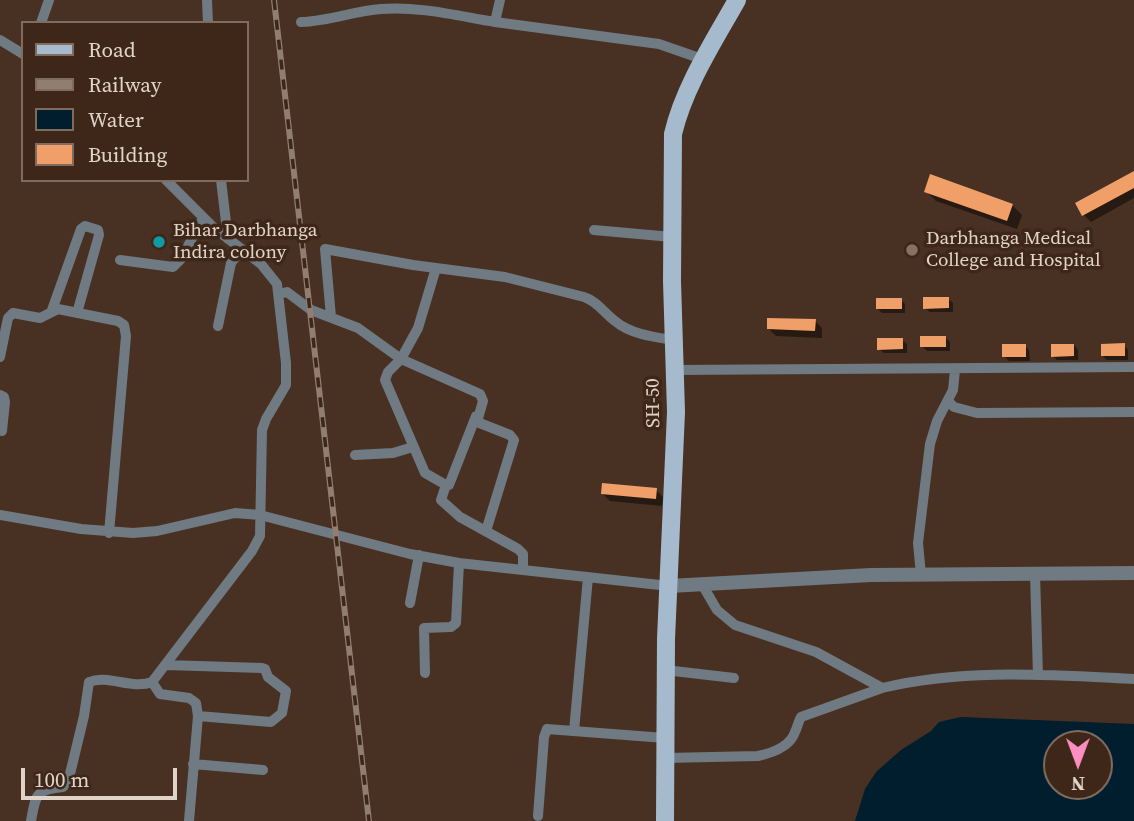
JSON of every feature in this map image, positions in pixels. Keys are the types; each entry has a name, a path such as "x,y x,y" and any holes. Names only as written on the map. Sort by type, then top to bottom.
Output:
{"main road":[{"name":"SH-50","path":"665,821 666,670 676,412 671,237 673,134 705,60 737,0"}],"street":[{"path":"42,21 49,0"},
{"path":"207,0 208,21"},
{"path":"495,22 500,0"},
{"path":"301,22 333,19 377,9 403,8 659,44 705,60"},
{"path":"0,40 21,53"},
{"path":"32,821 36,797 40,792 63,787 69,778 89,682 96,679 139,685 152,682 252,551 260,536 262,430 286,385 279,294 271,274 204,218 168,182"},
{"path":"221,182 228,239"},
{"path":"120,260 173,267 181,259 204,218"},
{"path":"0,357 10,314 40,318 52,310 81,229 85,226 95,227 99,234 77,313"},
{"path":"594,230 671,237"},
{"path":"331,317 325,248 505,277 584,297 624,327 673,340"},
{"path":"218,326 231,262 242,249"},
{"path":"436,268 418,328 401,359 388,372 385,380 425,473 446,485 441,497 442,502 460,517 523,554 523,570"},
{"path":"279,294 287,292 311,310 358,328 401,359 480,394 483,401 449,485"},
{"path":"52,310 118,321 126,330 109,533"},
{"path":"674,370 1134,367"},
{"path":"921,575 918,543 930,444 937,421 953,390 955,370"},
{"path":"0,395 5,402 2,432"},
{"path":"948,402 954,407 977,413 1134,412"},
{"path":"477,415 479,425 510,435 514,440 486,531"},
{"path":"355,456 393,453 413,447"},
{"path":"0,515 109,533 157,531 235,513 260,515 459,563 669,586 871,575 1134,573"},
{"path":"410,603 419,555"},
{"path":"425,673 424,628 452,627 456,623 459,563"},
{"path":"1035,574 1038,675"},
{"path":"574,731 588,577"},
{"path":"704,586 717,610 735,625 809,649 882,688"},
{"path":"166,665 262,668 268,677 285,691 282,713 271,722 198,716"},
{"path":"666,670 734,678"},
{"path":"665,758 758,756 772,753 794,736 801,717 882,688 935,677 1038,675 1134,679"},
{"path":"152,682 160,694 193,700 196,703 198,716 189,821"},
{"path":"538,816 547,729 665,738"},
{"path":"193,764 263,770"}],"water":[{"path":"961,717 1134,724 1134,821 855,821 865,789 876,772 901,750 931,731 939,722"}],"building":[{"path":"1134,171 1134,188 1082,216 1075,203"},
{"path":"930,174 1013,204 1007,221 924,192"},
{"path":"923,297 949,297 949,308 923,309"},
{"path":"876,298 902,298 902,309 876,309"},
{"path":"767,318 816,319 815,331 767,329"},
{"path":"920,336 946,336 946,347 920,347"},
{"path":"877,338 903,338 903,349 877,350"},
{"path":"1125,343 1125,356 1101,356 1101,344"},
{"path":"1002,344 1026,344 1026,357 1002,357"},
{"path":"1051,344 1074,344 1074,356 1051,357"},
{"path":"602,483 657,488 656,499 601,494"}],"railway":[{"path":"274,0 369,821"}],"place":[{"name":"Bihar Darbhanga Indira colony","path":"159,242"},
{"name":"Darbhanga Medical College and Hospital","path":"912,250"}]}
